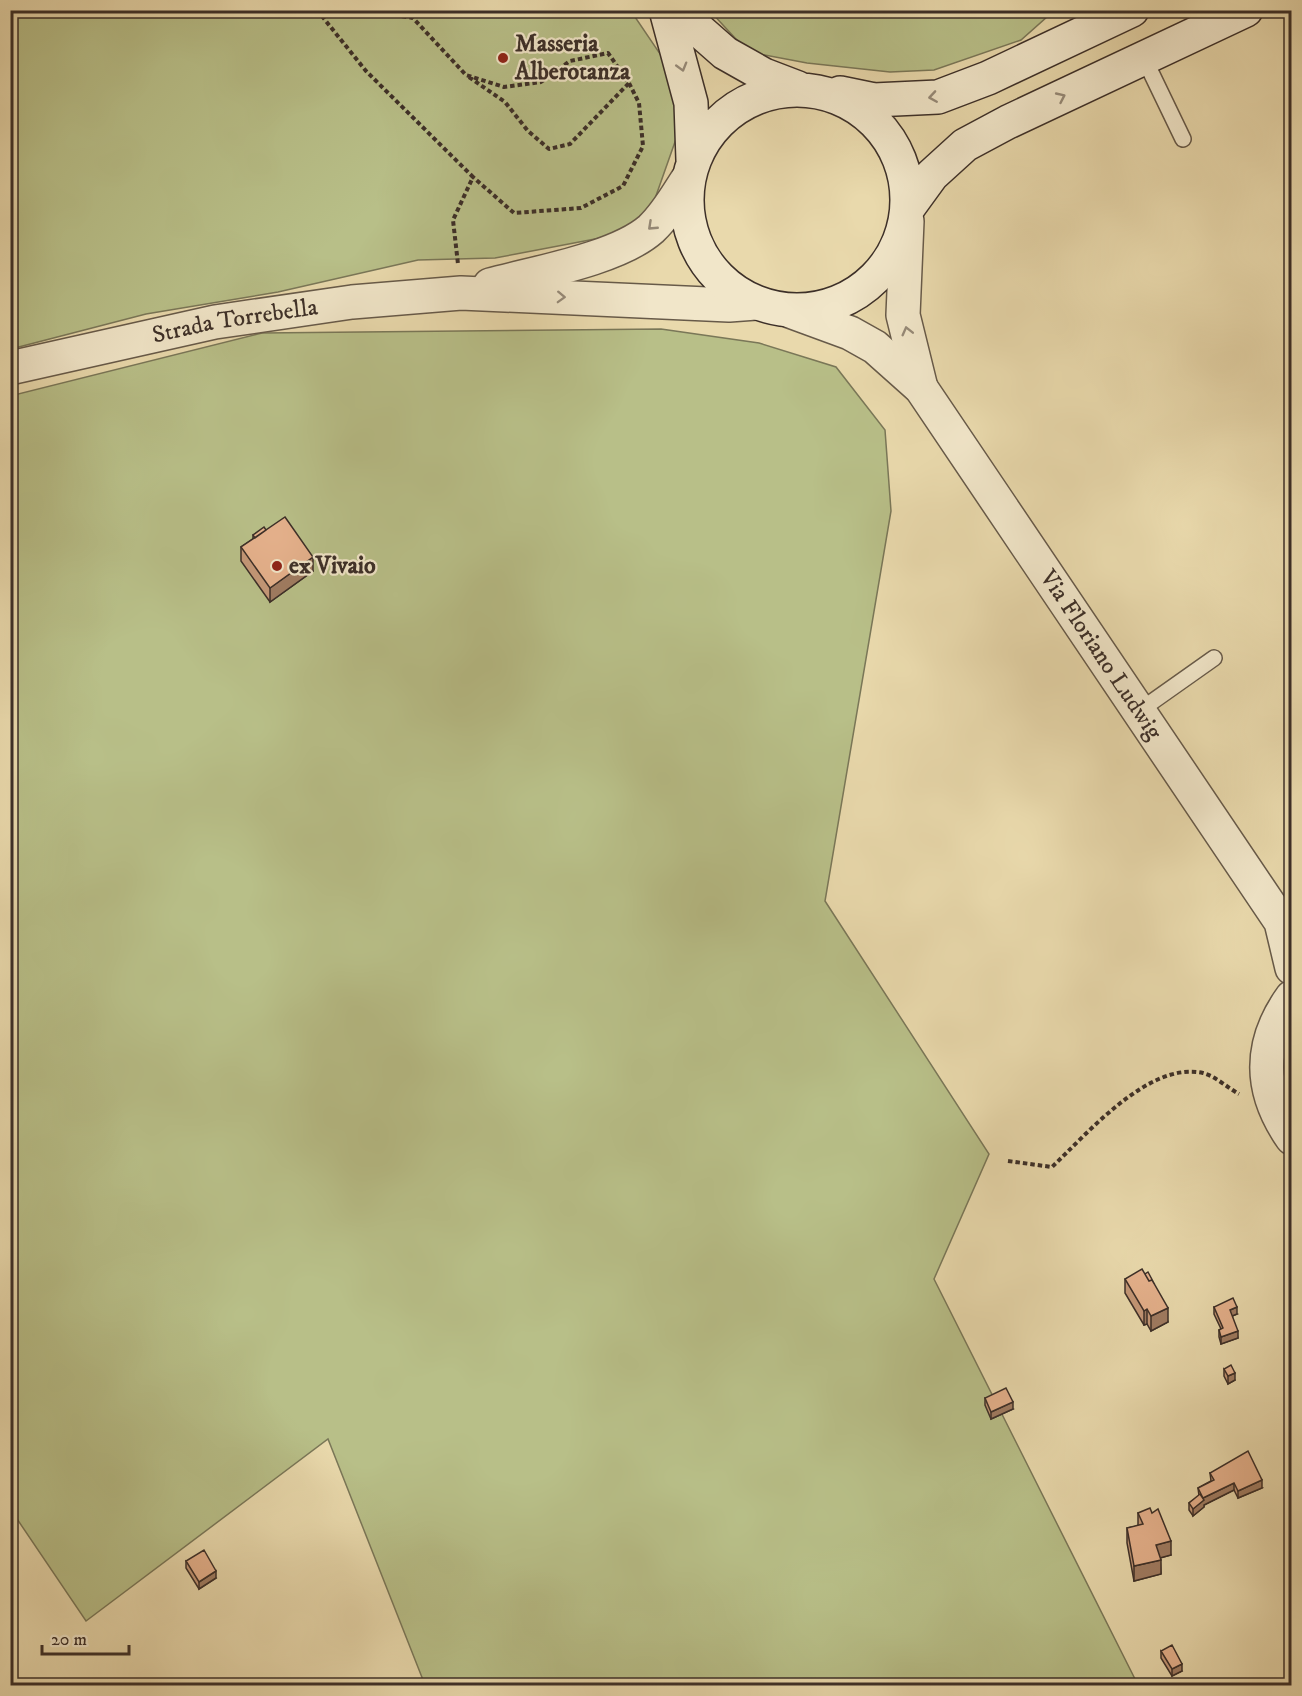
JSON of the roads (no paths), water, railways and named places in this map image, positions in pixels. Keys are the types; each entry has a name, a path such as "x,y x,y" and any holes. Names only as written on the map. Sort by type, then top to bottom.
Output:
{"street":[{"path":"666,10 691,103 687,206 692,230 705,260 729,286 756,303"},
{"path":"676,10 725,53 764,75 848,101 874,122 893,145 905,175 907,215 903,315 921,388"},
{"path":"461,293 583,260 626,244 651,229 670,206 710,132 734,109 766,94 810,89 874,100 938,97 988,78 1132,10"},
{"path":"790,311 823,308 853,297 881,273 897,248 907,215 932,175 965,145 1008,122 1246,10"},
{"path":"461,293 729,305 756,303 790,311 850,333 875,347 921,388"},
{"name":"Strada Torrebella","path":"10,368 215,322 352,302 461,293"},
{"name":"Via Floriano Ludwig","path":"921,388 1286,925 1292,968"},
{"path":"1285,1128 1269,1092 1266,1066 1270,1037 1281,1012 1292,997"}],"lane":[{"path":"1144,58 1183,139"},
{"path":"1139,711 1215,658"}],"place":[{"name":"Masseria Alberotanza","path":"503,58"},
{"name":"ex Vivaio","path":"277,566"}]}
